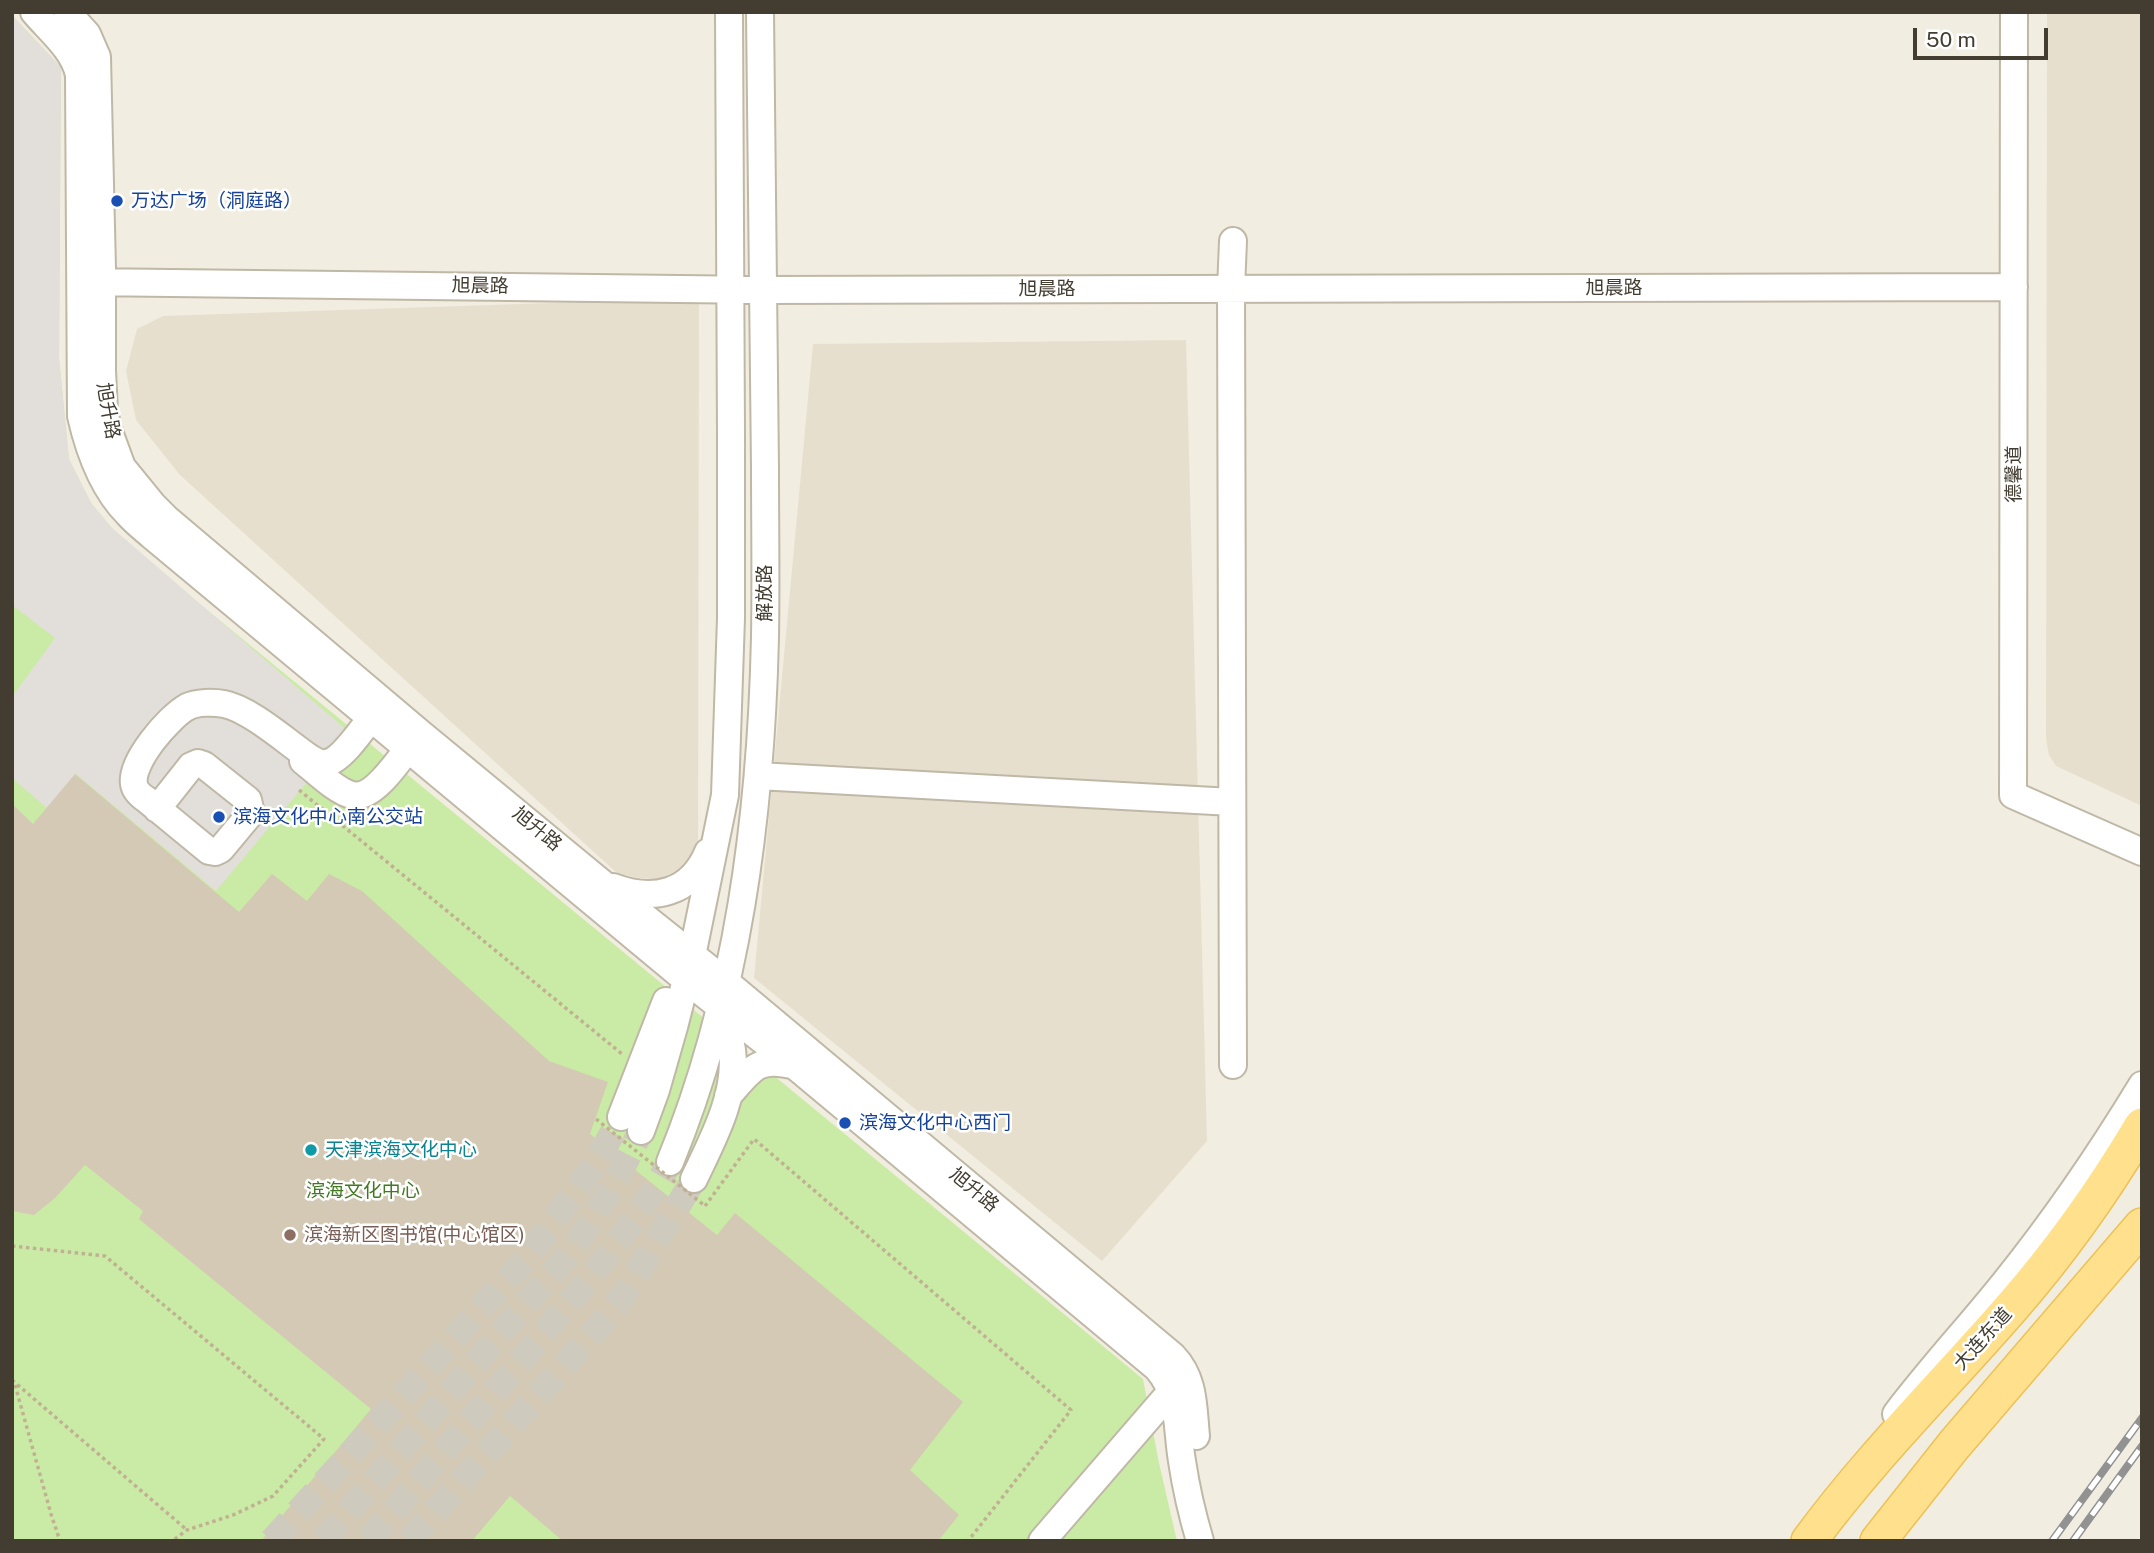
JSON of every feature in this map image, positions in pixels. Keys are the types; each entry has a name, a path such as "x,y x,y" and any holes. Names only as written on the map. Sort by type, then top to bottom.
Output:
{"main road":[{"name":"大连东道","path":"1810,1541 1851,1486 2035,1279 2092,1203 2142,1126"},
{"path":"1878,1541 1954,1445 2142,1226"}],"street":[{"name":"解放路","path":"688,968 724,795 729,705 732,433 729,12"},
{"name":"解放路","path":"670,1162 696,1094 723,994 749,864 758,776 765,638 760,12"},
{"name":"德馨道","path":"2014,12 2013,795 2142,852"},
{"name":"旭升路","path":"56,17 79,75 91,282 81,416 96,464 115,498 152,536 377,710 688,968 1162,1346 1181,1364 1179,1382 1187,1488 1200,1541"},
{"path":"1233,241 1233,1065"},
{"name":"旭晨路","path":"91,282 730,289 2014,287"},
{"path":"377,710 335,760 319,763 239,709 225,704 188,706 171,718 139,761 134,785 147,800 138,774 142,763 174,722 199,709 217,709 240,717 344,792 354,796 369,792 414,741"},
{"name":"旭升路","path":"414,741 602,883 688,968"},
{"path":"758,776 1232,802"},
{"path":"602,883 642,895 678,888 702,866 717,831"},
{"path":"619,1123 667,997 688,968"},
{"name":"旭升路","path":"723,994 795,1066 1157,1367 1167,1380 1179,1382 1192,1394 1199,1478 1216,1541"},
{"path":"694,1179 728,1096 732,1050 723,994"},
{"path":"728,1096 754,1068 764,1062 776,1061 795,1066"},
{"path":"1851,1486 1888,1424 2059,1212 2142,1085"},
{"path":"1042,1541 1179,1382"}],"path":[{"path":"299,790 631,1061"},
{"path":"619,1123 705,1206 754,1139 1071,1410 968,1541"},
{"path":"12,1246 105,1256 324,1438 273,1496 233,1515 187,1530 172,1541"},
{"path":"13,1381 187,1530"},
{"path":"13,1381 60,1541"}],"shaded area":[{"path":"2047,12 2142,12 2142,806 2056,766 2049,755 2046,739"},
{"path":"12,15 61,67 59,358 69,459 91,503 111,527 349,732 216,891 76,774 47,808 12,778 12,697 55,638 12,605"},
{"path":"699,298 698,847 682,867 661,879 640,878 618,874 180,475 136,420 126,371 137,329 163,316"},
{"path":"1186,340 1207,1141 1102,1261 754,978 813,344"}],"green space":[{"name":"滨海文化中心","path":"12,15 61,67 59,358 69,459 91,503 122,540 1143,1379 1177,1541 12,1541"}],"building":[{"name":"天津滨海文化中心","path":"75,774 239,912 272,874 307,901 329,874 362,891 549,1061 608,1082 590,1134 717,1235 735,1213 963,1402 910,1470 959,1515 938,1541 563,1541 510,1496 472,1541 261,1541 371,1409 139,1219 143,1211 85,1165 55,1198 34,1215 12,1211 12,804 33,824"}],"tunnel":[{"path":"272,1541 529,1255 596,1163 621,1117"},
{"path":"323,1541 574,1248 615,1182 641,1131"},
{"path":"368,1541 601,1264 670,1162"},
{"path":"409,1541 602,1323 626,1292 694,1179"}],"railway":[{"path":"2052,1541 2142,1418"},
{"path":"2073,1541 2142,1446"}],"place":[{"name":"万达广场（洞庭路）","path":"117,201"},
{"name":"滨海文化中心南公交站","path":"219,817"},
{"name":"滨海文化中心西门","path":"845,1123"},
{"name":"天津滨海文化中心","path":"311,1150"},
{"name":"滨海新区图书馆(中心馆区)","path":"290,1235"}]}
